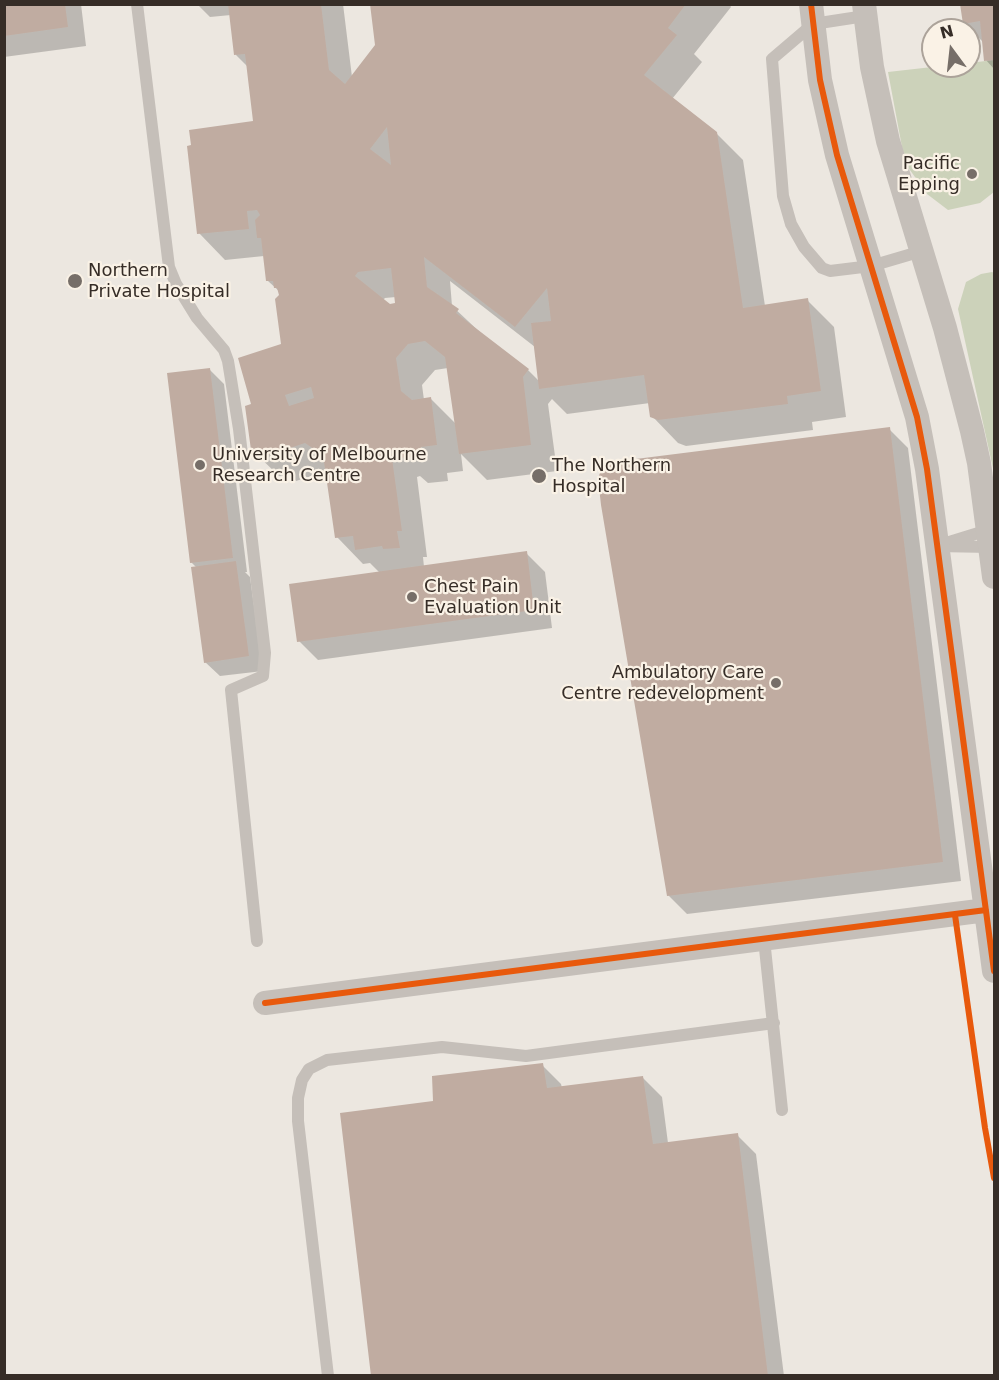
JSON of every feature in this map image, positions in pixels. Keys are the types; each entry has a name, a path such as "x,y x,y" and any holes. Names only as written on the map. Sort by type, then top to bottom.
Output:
{"street":[{"path":"864,10 872,68 888,141 970,420 979,463 994,577"},
{"path":"812,14 820,80 837,154 917,417 927,469 936,546 990,909 994,971"},
{"path":"265,1003 990,909"}],"lane":[{"path":"137,4 169,267 187,301 224,350 228,361 239,429 266,653 263,676 231,690 257,942"},
{"path":"864,10 812,14 772,59 783,196 791,224 804,247 822,268 830,272 871,266 922,251"},
{"path":"936,546 989,539"},
{"path":"764,939 782,1110"},
{"path":"328,1376 298,1120 298,1098 309,1069 327,1060 442,1047 525,1056 774,1023"}],"green space":[{"path":"994,60 994,192 980,203 948,210 927,194 905,163 888,72 921,68 921,78 981,78 981,62"},
{"path":"994,273 994,473 958,309 966,282 981,274"}],"building":[{"path":"4,4 65,4 68,27 4,36"},
{"path":"228,4 321,4 329,70 345,84 375,45 370,4 686,4 668,28 677,35 644,75 717,132 743,308 808,298 821,391 787,396 788,404 658,420 650,417 644,375 539,389 531,323 551,321 547,288 515,327 424,257 427,287 459,309 456,313 529,369 523,377 531,445 459,454 445,357 425,341 408,344 396,358 401,391 412,400 431,397 437,445 421,447 422,455 400,458 398,450 391,451 402,531 397,531 400,548 383,549 382,546 355,550 353,536 335,538 323,455 305,443 269,455 267,449 251,450 245,406 251,404 238,358 281,344 275,299 279,295 277,288 274,288 273,281 266,281 261,238 257,238 255,220 260,215 257,210 247,211 249,229 197,234 187,146 191,145 189,130 253,121 245,54 234,55","holes":["387,127 391,165 370,149","391,268 395,303 390,304 355,276 358,272","311,387 314,398 289,406 285,395"]},
{"path":"960,4 994,4 994,60 984,61 981,18 962,18"},
{"name":"University of Melbourne Research Centre","path":"210,368 233,558 190,563 167,373"},
{"name":"Ambulatory Care Centre redevelopment","path":"890,427 943,862 667,896 601,505 598,478 604,463"},
{"name":"Chest Pain Evaluation Unit","path":"527,551 534,610 297,642 289,584"},
{"path":"236,561 249,656 204,663 191,567"},
{"path":"543,1063 547,1088 643,1076 653,1144 738,1133 768,1376 371,1376 340,1113 433,1101 432,1076"}],"cycle path":[{"path":"811,4 820,80 837,155 917,417 927,469 994,971"},
{"path":"265,1003 986,910"},
{"path":"955,915 994,1178"}],"place":[{"name":"Pacific Epping","path":"972,174"},
{"name":"Northern Private Hospital","path":"75,281"},
{"name":"University of Melbourne Research Centre","path":"200,465"},
{"name":"The Northern Hospital","path":"539,476"},
{"name":"Chest Pain Evaluation Unit","path":"412,597"},
{"name":"Ambulatory Care Centre redevelopment","path":"776,683"}]}
